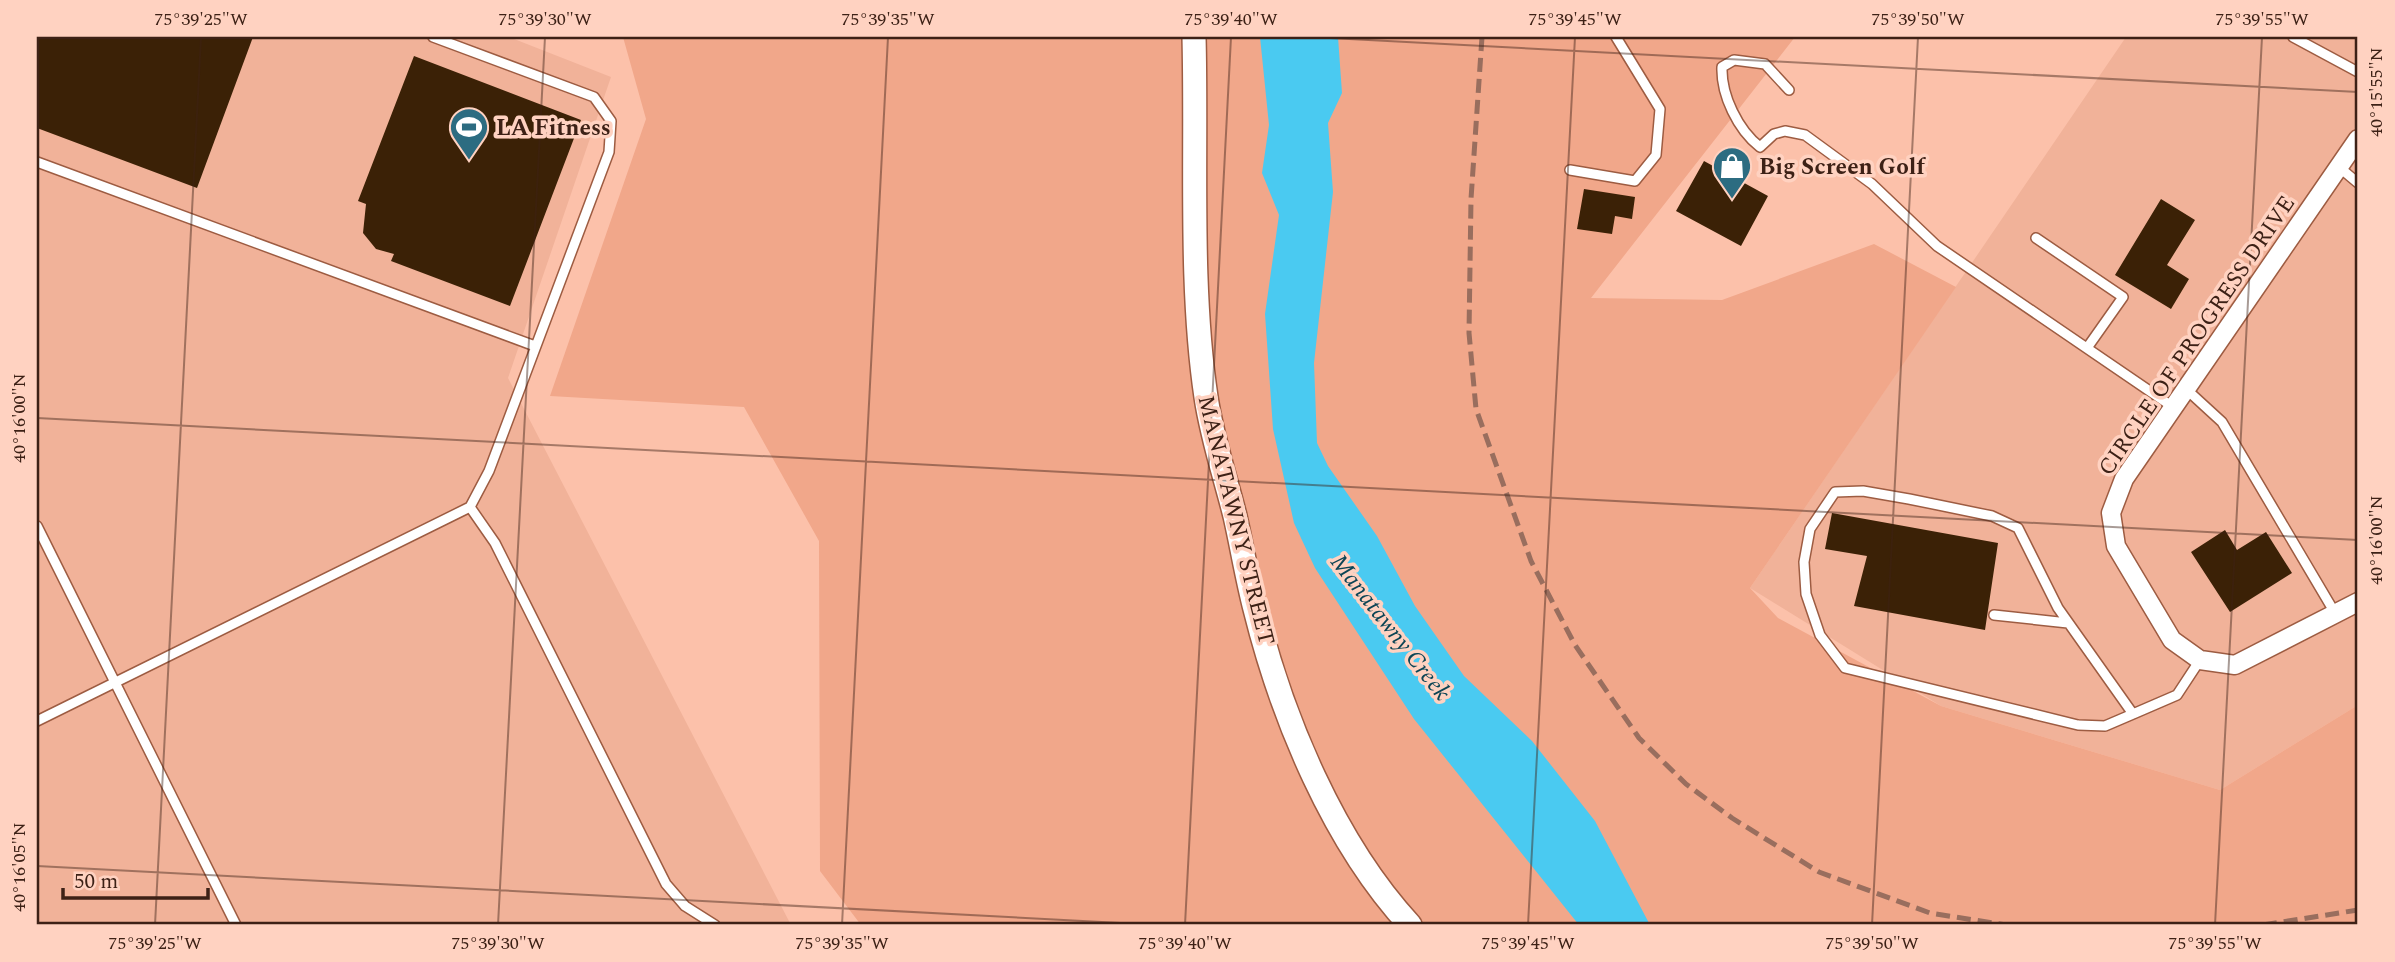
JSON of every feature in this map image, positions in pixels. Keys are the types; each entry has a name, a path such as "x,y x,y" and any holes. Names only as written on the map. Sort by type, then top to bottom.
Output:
{"street":[{"name":"MANATAWNY STREET","path":"1194,37 1198,312 1206,396 1255,611 1287,711 1332,815 1394,908 1410,925"},
{"name":"CIRCLE OF PROGRESS DRIVE","path":"2358,139 2124,479 2111,513 2116,546 2172,640 2200,660 2235,664 2358,602"}],"lane":[{"path":"37,721 470,507 489,471 609,152 611,121 594,97 433,37"},
{"path":"1570,170 1635,181 1656,155 1660,109 1616,37"},
{"path":"2293,37 2358,72"},
{"path":"1789,90 1765,64 1734,60 1722,67 1722,81 1731,107 1760,147 1774,134 1785,131 1805,135 1872,184 1937,246 2173,407"},
{"path":"37,162 535,346"},
{"path":"2339,167 2358,183"},
{"path":"2036,238 2123,297 2087,348"},
{"path":"2186,389 2222,422 2335,613"},
{"path":"2133,714 2058,608 2018,528 1992,516 1863,491 1835,492 1810,529 1804,562 1805,594 1820,635 1845,668 2078,725 2105,726 2178,695 2200,660"},
{"path":"470,507 495,543 666,884 685,906 715,925"},
{"path":"37,526 236,925"},
{"path":"1994,615 2068,623"},
{"path":"693,925 705,919"}],"shaded area":[{"path":"37,37 509,37 611,77 508,378 791,925 37,925"},
{"path":"623,37 1795,37 1591,298 1722,300 1874,244 1956,287 1750,588 1778,618 1941,706 2220,790 2358,705 2358,925 861,925 820,871 819,541 744,407 550,396 646,119"},
{"path":"2126,37 2358,37 2358,705 2220,790 1941,706 1750,588"}],"water":[{"name":"Manatawny Creek","path":"1260,37 1338,37 1342,93 1328,123 1333,192 1314,363 1317,443 1328,466 1377,536 1415,606 1464,676 1532,741 1595,821 1650,925 1579,925 1414,719 1315,568 1294,523 1273,429 1265,314 1279,215 1262,173 1269,125"}],"building":[{"path":"37,37 253,37 197,188 37,128"},
{"name":"LA Fitness","path":"414,56 581,120 510,306 391,261 394,254 376,249 363,233 366,204 358,201"},
{"path":"1704,161 1768,196 1741,246 1676,211"},
{"path":"1584,189 1635,197 1632,219 1615,216 1612,234 1577,229"},
{"path":"2161,199 2195,220 2167,265 2189,279 2171,309 2115,275"},
{"path":"1832,513 1998,543 1985,630 1854,606 1867,556 1825,549"},
{"path":"2225,530 2237,550 2266,532 2292,573 2230,612 2191,552"}],"railway":[{"path":"1482,37 1471,199 1469,333 1476,409 1531,561 1575,645 1639,738 1686,784 1732,818 1819,872 1930,913 2006,925"},
{"path":"2263,925 2358,910"}],"place":[{"name":"LA Fitness","path":"469,161"},
{"name":"Big Screen Golf","path":"1732,200"}]}
